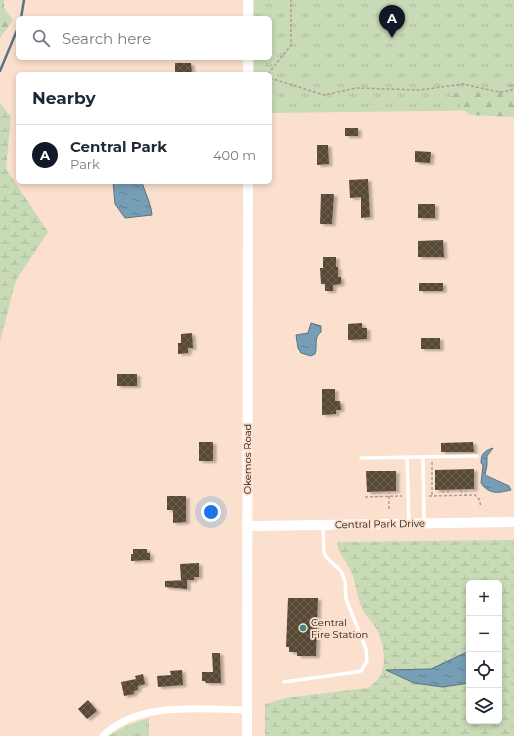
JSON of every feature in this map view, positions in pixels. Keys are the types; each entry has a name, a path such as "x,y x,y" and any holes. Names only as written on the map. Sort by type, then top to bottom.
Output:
{"street":[{"path":"248,0 248,16"},
{"path":"248,60 248,72"},
{"name":"Okemos Road","path":"247,736 248,184"},
{"name":"Central Park Drive","path":"247,526 514,522"},
{"path":"103,736 118,724 128,719 158,711 186,708 246,710"}],"lane":[{"path":"361,458 476,456"},
{"path":"407,457 409,523"},
{"path":"423,457 424,523"},
{"path":"284,682 356,672 361,670 367,661 366,649 346,599 345,581 341,571 328,559 324,553 323,524"}],"path":[{"path":"270,72 286,54 291,45 291,0"},
{"path":"272,79 324,95 356,88 420,90 463,84 494,92 504,92 514,89"},
{"path":"431,456 432,496"},
{"path":"443,490 443,495"},
{"path":"448,490 448,495"},
{"path":"461,490 462,495"},
{"path":"466,490 466,495"},
{"path":"375,491 375,497"},
{"path":"380,491 380,497"},
{"path":"389,491 389,508"}],"green space":[{"path":"0,0 4,0 4,8 13,20 0,38"},
{"path":"254,0 514,0 514,110 272,113 272,72 254,72 254,60 272,60 272,16 254,16"},
{"path":"514,83 514,117 469,115 450,94 501,87"},
{"path":"0,103 11,117 6,169 48,232 16,280 0,342"},
{"path":"514,540 514,736 265,736 265,704 286,698 367,688 380,677 384,661 382,644 376,628 361,605 354,579 348,565 340,553 337,542"},
{"path":"149,718 149,736 108,736 128,725"}],"water":[{"path":"113,184 143,184 152,215 125,218 115,204"},
{"path":"311,323 321,326 321,332 316,339 315,354 311,356 301,353 298,348 296,335 308,333"},
{"path":"493,448 487,456 485,475 509,486 511,490 494,492 487,490 481,483 483,465 481,463 482,455 487,450"},
{"path":"466,652 466,683 443,687 414,683 386,670 431,669"}],"building":[{"path":"175,63 191,63 192,72 175,72"},
{"path":"345,128 358,128 358,136 345,136"},
{"path":"317,145 328,145 329,164 317,165"},
{"path":"415,151 431,152 430,163 415,162"},
{"path":"368,179 370,217 361,218 361,197 350,198 349,180"},
{"path":"321,194 334,194 332,224 320,224"},
{"path":"418,204 435,204 435,218 418,218"},
{"path":"443,240 444,257 418,257 418,241"},
{"path":"323,257 336,257 336,267 338,267 338,277 341,277 341,284 333,285 333,291 325,291 325,284 321,284 320,268 323,268"},
{"path":"419,283 443,283 443,291 419,291"},
{"path":"362,323 362,328 367,328 367,339 348,340 348,324"},
{"path":"192,333 193,348 188,348 188,353 178,354 178,343 181,343 181,334"},
{"path":"421,338 440,338 440,349 421,349"},
{"path":"117,374 137,374 137,386 117,386"},
{"path":"322,389 335,389 335,401 340,401 341,410 336,410 336,414 322,415"},
{"path":"199,442 213,442 213,461 199,461"},
{"path":"473,442 474,452 441,452 441,443"},
{"path":"474,469 474,489 435,490 435,470"},
{"path":"366,471 396,471 396,491 367,492"},
{"path":"167,496 186,496 186,522 173,523 173,510 167,510"},
{"path":"133,549 147,549 147,553 150,553 150,560 131,561"},
{"path":"199,563 199,577 194,577 194,580 181,580 180,564"},
{"path":"187,580 187,589 165,587 165,581"},
{"name":"Central Fire Station","path":"288,598 318,598 316,656 297,656 297,652 289,652 289,647 286,647"},
{"path":"212,653 220,653 221,683 206,683 205,681 202,681 202,672 213,672"},
{"path":"182,670 183,685 158,687 157,676 171,675 170,671"},
{"path":"143,674 145,684 138,686 138,690 134,691 134,694 124,696 121,682 136,679 135,676"},
{"path":"88,700 97,711 87,719 78,709"}],"waterway":[{"path":"21,16 24,0"},
{"path":"0,71 16,33"}],"place":[{"name":"Central Park","path":"392,38"},
{"name":"Central Fire Station","path":"303,628"}]}
